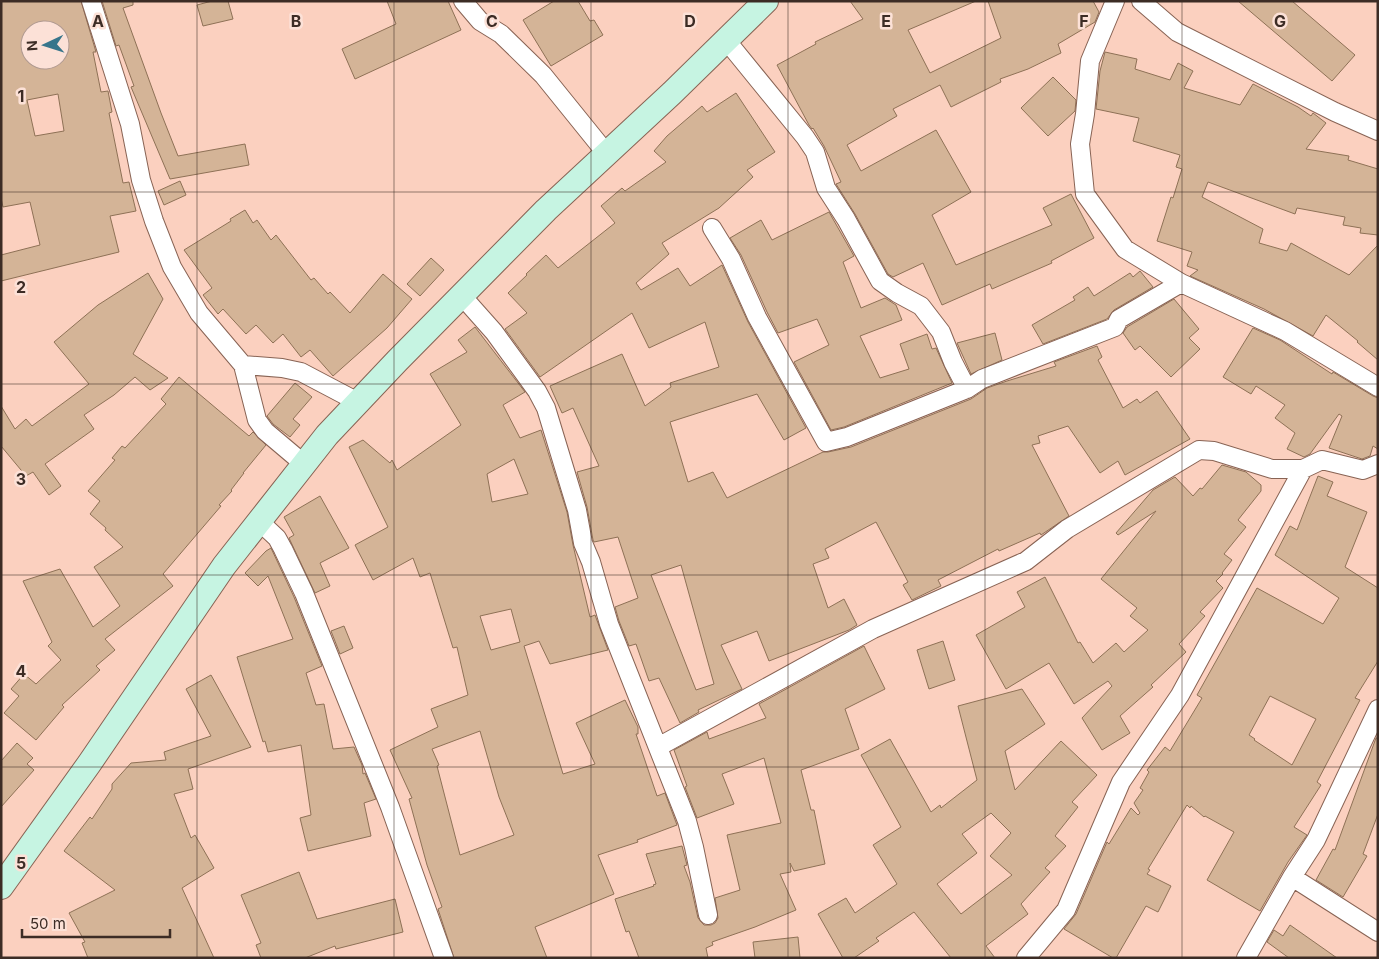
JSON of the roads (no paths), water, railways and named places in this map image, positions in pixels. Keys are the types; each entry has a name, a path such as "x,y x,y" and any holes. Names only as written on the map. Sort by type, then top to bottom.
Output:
{"main road":[{"path":"1,887 89,764 224,566 327,435 546,210 766,1"}],"street":[{"path":"91,1 130,124 141,180 154,222 172,267 199,313 244,365 257,420 265,431 304,464"},
{"path":"463,1 480,21 501,34 543,75 606,153"},
{"path":"1115,1 1090,61 1080,144 1085,194 1125,249 1181,284 1285,331 1378,387"},
{"path":"1141,1 1177,32 1378,131"},
{"path":"726,40 805,136 814,152 826,188 846,219 880,281 921,306 941,332 966,389"},
{"path":"712,228 731,259 757,317 826,442 847,437 966,389 982,379 1115,327 1118,319 1181,284"},
{"path":"462,296 494,332 537,391 546,408 577,510 582,543 591,562 609,624 690,830 708,915"},
{"path":"244,365 282,368 301,372 358,402"},
{"path":"658,747 873,629 1026,561 1067,529 1199,450 1214,451 1272,468 1303,469 1322,460 1363,470 1378,464"},
{"path":"1026,958 1066,910 1121,782 1180,695 1303,469"},
{"path":"259,521 277,538 304,593 390,807 444,958"},
{"path":"1246,958 1292,877 1316,840 1378,709"},
{"path":"1292,877 1378,932"}]}
